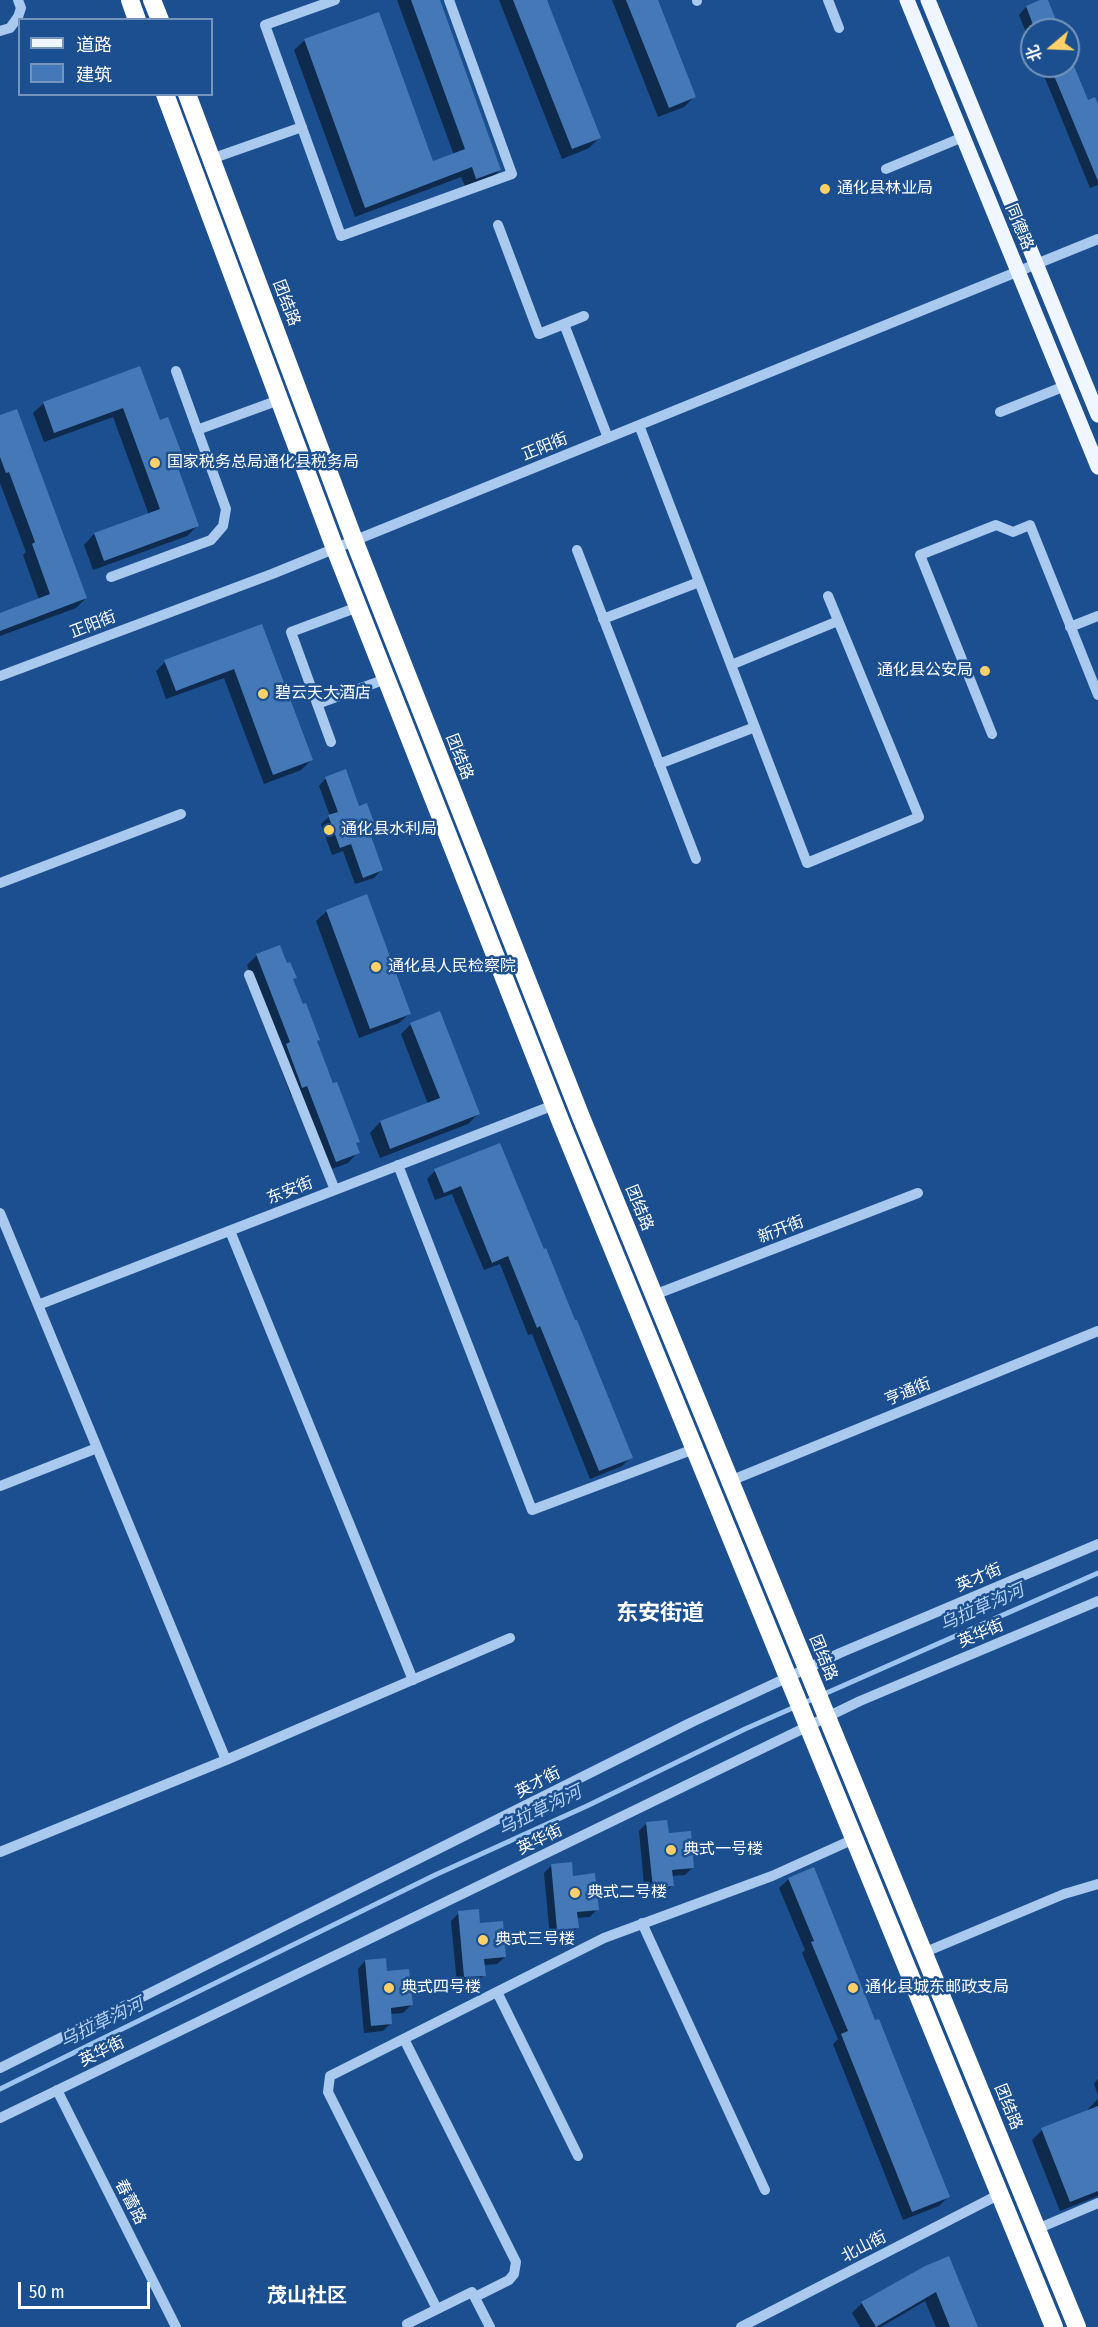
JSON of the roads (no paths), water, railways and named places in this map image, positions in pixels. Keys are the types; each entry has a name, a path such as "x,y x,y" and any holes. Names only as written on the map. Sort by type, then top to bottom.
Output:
{"highway":[{"path":"130,0 137,18"},
{"path":"152,0 159,18"},
{"path":"166,96 335,548 554,1105 1054,2327"},
{"name":"团结路","path":"188,96 354,540 467,829 729,1481 1077,2327"}],"main road":[{"name":"同德路","path":"907,0 1098,467"},
{"name":"同德路","path":"928,0 1098,415"}],"street":[{"path":"0,31 10,28 18,17 21,8 18,0"},
{"path":"335,0 265,25 341,236 512,174 449,0"},
{"path":"828,0 839,28"},
{"path":"211,159 302,127"},
{"path":"886,168 963,137"},
{"path":"498,225 539,334 584,316"},
{"name":"正阳街","path":"0,676 335,548 1098,239"},
{"path":"564,324 608,438"},
{"path":"111,577 211,540 223,526 226,509 176,371"},
{"path":"1000,412 1065,386"},
{"path":"197,430 279,400"},
{"path":"639,425 807,863 919,817 828,596"},
{"path":"992,734 920,555 996,525 1013,532 1030,525 1098,695"},
{"path":"577,550 696,859"},
{"path":"603,619 699,582"},
{"path":"331,742 291,632 358,607"},
{"path":"1070,627 1098,616"},
{"path":"731,665 838,621"},
{"path":"317,704 386,679"},
{"path":"659,764 755,727"},
{"path":"0,883 182,814"},
{"path":"249,975 335,1190"},
{"name":"东安街","path":"38,1305 554,1105"},
{"path":"398,1165 531,1510 694,1449"},
{"name":"新开街","path":"654,1295 918,1193"},
{"path":"0,1213 226,1760"},
{"path":"230,1230 413,1680"},
{"name":"亨通街","path":"729,1481 1098,1331"},
{"path":"0,1486 97,1448"},
{"name":"英才街","path":"0,2068 692,1722 806,1668 1098,1544"},
{"name":"英华街","path":"0,2118 827,1718 1098,1601"},
{"path":"0,1852 226,1760 510,1638"},
{"path":"437,2309 328,2092 330,2076 604,1938 772,1875 854,1839"},
{"path":"923,1953 1064,1894 1098,1884"},
{"path":"642,1923 765,2190"},
{"path":"497,1992 578,2156"},
{"path":"404,2039 516,2262 514,2274 509,2280 475,2297"},
{"name":"春蕾路","path":"57,2090 176,2327"},
{"name":"北山街","path":"741,2327 1000,2194"},
{"path":"1037,2229 1098,2203"},
{"path":"408,2327 407,2324 472,2292 490,2327"}],"waterway":[{"name":"乌拉草沟河","path":"0,2089 435,1875 589,1805 745,1729 1098,1573"}],"place":[{"name":"通化县林业局","path":"825,189"},
{"name":"国家税务总局通化县税务局","path":"155,463"},
{"name":"通化县公安局","path":"985,671"},
{"name":"碧云天大酒店","path":"263,694"},
{"name":"通化县水利局","path":"329,830"},
{"name":"通化县人民检察院","path":"376,967"},
{"name":"典式一号楼","path":"671,1850"},
{"name":"典式二号楼","path":"575,1893"},
{"name":"典式三号楼","path":"483,1940"},
{"name":"典式四号楼","path":"389,1988"},
{"name":"通化县城东邮政支局","path":"853,1988"}],"district":[{"name":"东安街道","path":"660,1614"},
{"name":"茂山社区","path":"307,2296"}]}
